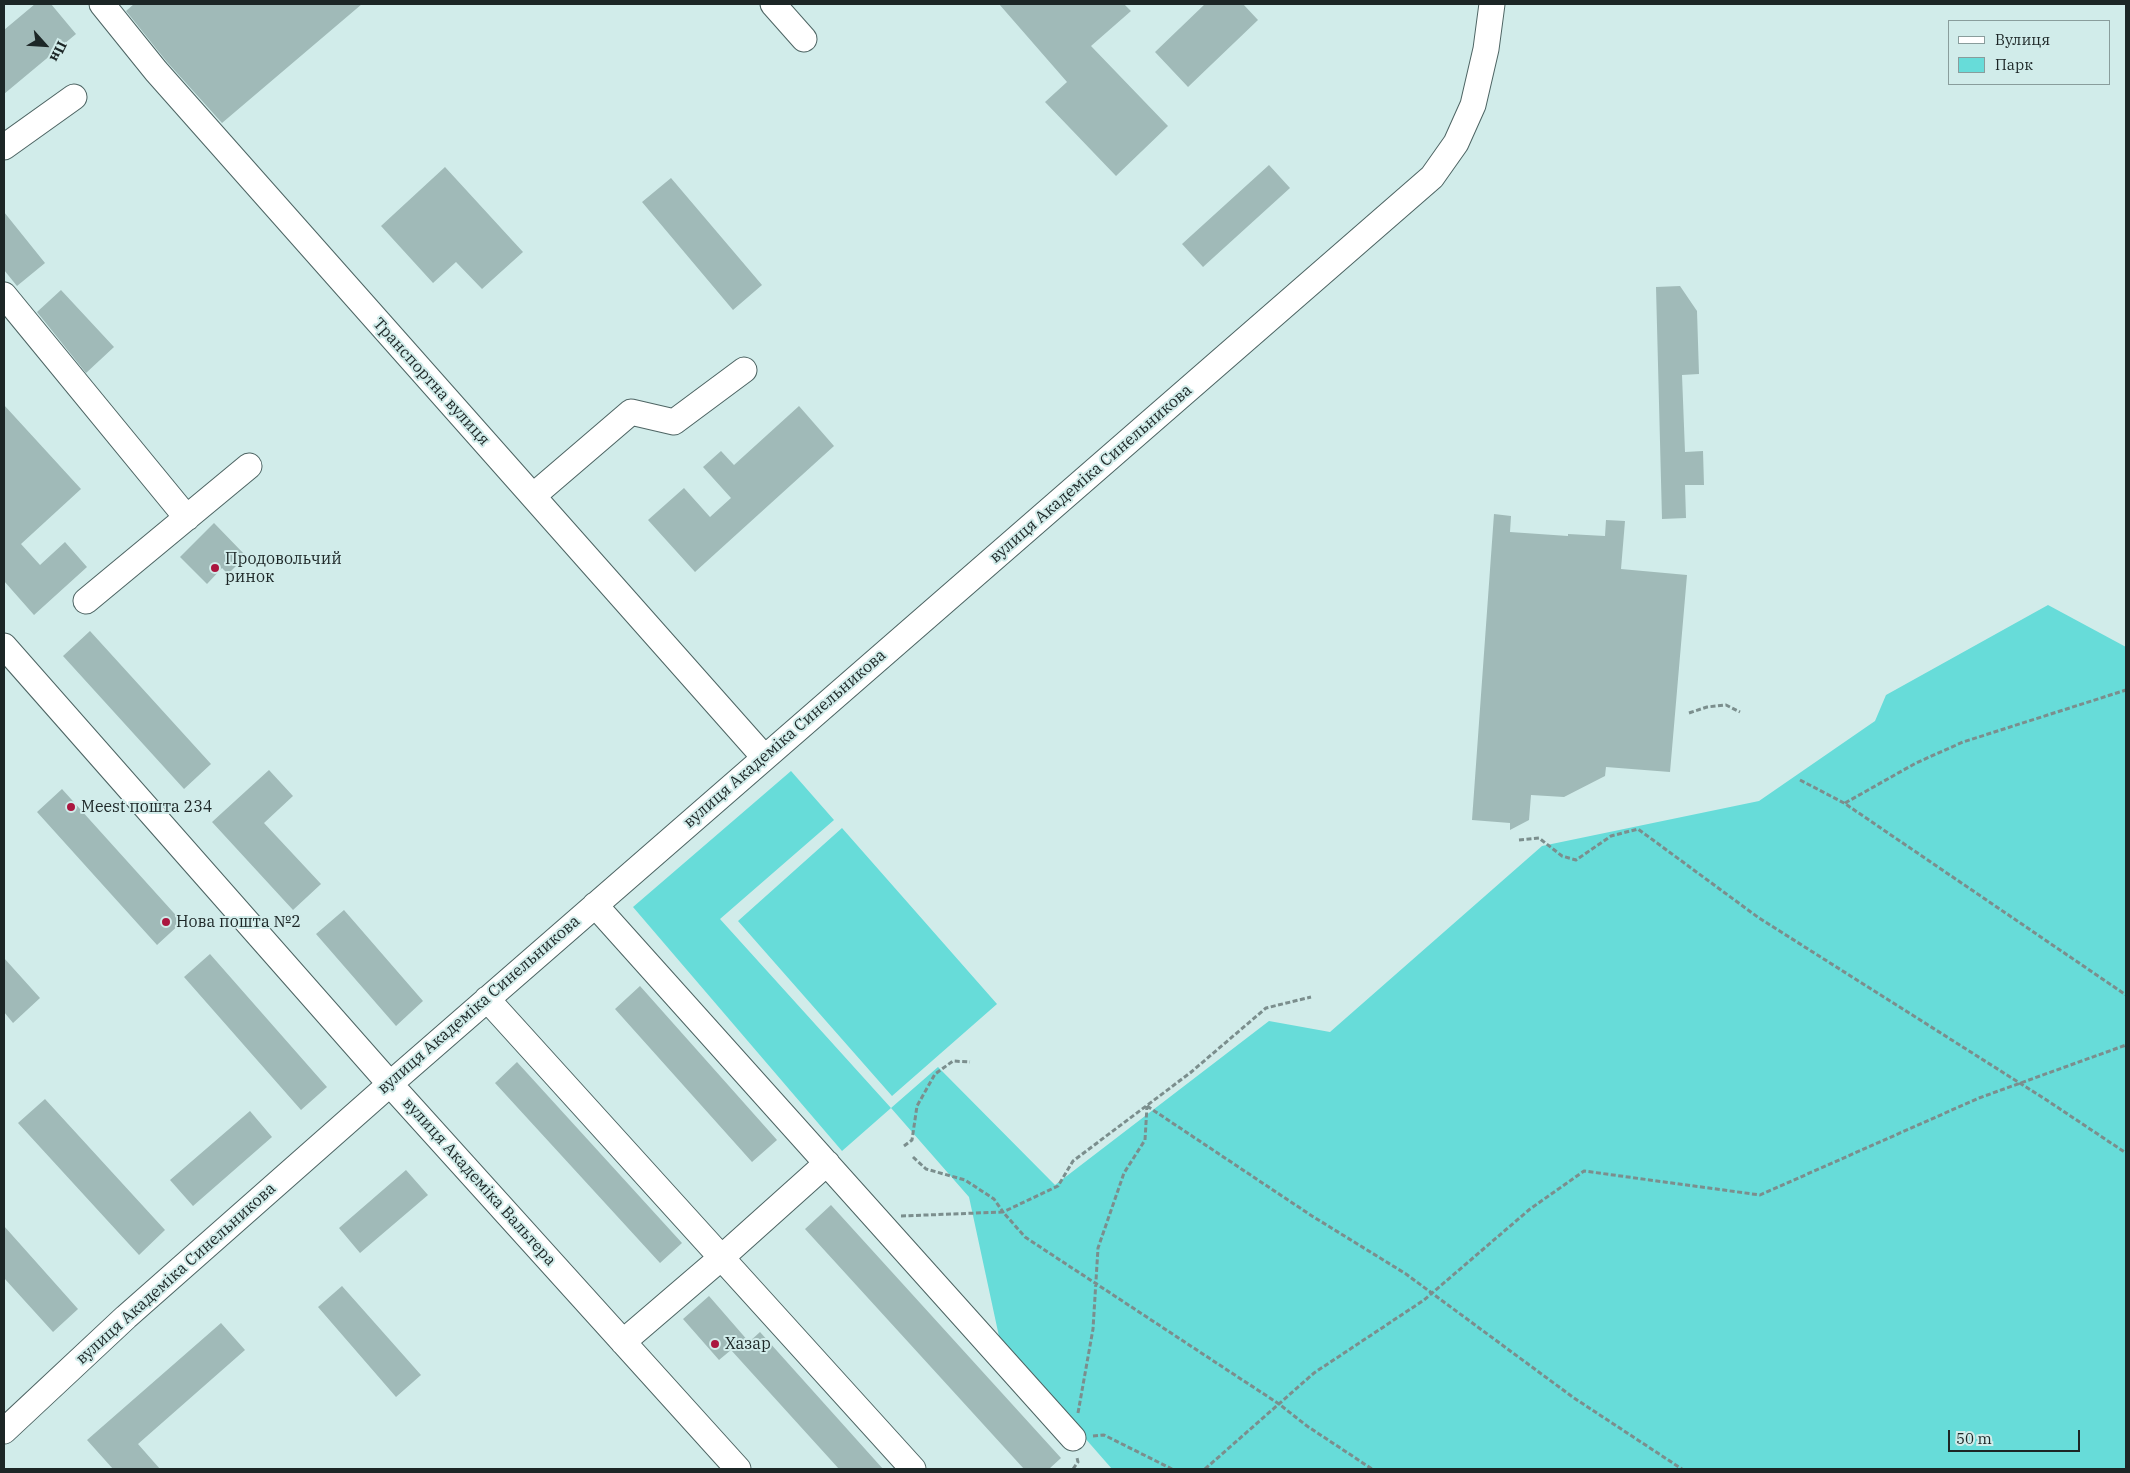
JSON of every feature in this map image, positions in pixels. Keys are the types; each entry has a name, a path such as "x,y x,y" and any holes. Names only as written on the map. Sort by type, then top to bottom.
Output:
{"street":[{"name":"Транспортна вулиця","path":"102,4 156,71 764,757"},
{"path":"773,4 804,39"},
{"name":"вулиця Академіка Синельникова","path":"4,1431 126,1317 390,1084 1432,177 1456,143 1473,105 1486,49 1492,4"},
{"path":"4,147 74,97"},
{"path":"4,295 187,518"},
{"path":"533,496 631,412 674,422 744,370"},
{"path":"86,601 250,466"},
{"name":"вулиця Академіка Вальтера","path":"4,646 390,1084 738,1469"},
{"path":"594,905 1073,1438"},
{"path":"487,999 913,1469"},
{"path":"623,1342 722,1258 827,1163"}],"path":[{"path":"1844,803 1916,764 1963,742 2126,690"},
{"path":"1689,713 1707,707 1726,704 1740,712"},
{"path":"1800,780 1844,803 2126,996"},
{"path":"1519,840 1539,838 1562,856 1576,860 1611,836 1638,829 1759,918 2020,1083 2126,1154"},
{"path":"893,1213 901,1216 1003,1212 1058,1186 1073,1162 1147,1106 1266,1008 1311,997"},
{"path":"1205,1469 1314,1373 1431,1293 1530,1209 1584,1171 1760,1195 1978,1098 2126,1045"},
{"path":"904,1146 912,1140 917,1106 935,1074 953,1061 970,1062"},
{"path":"1073,1469 1078,1462 1073,1438 1093,1328 1098,1248 1124,1173 1145,1140 1147,1106"},
{"path":"1147,1106 1304,1210 1406,1274 1574,1398 1682,1469"},
{"path":"914,1157 926,1169 965,1180 994,1199 1025,1237 1279,1404 1307,1426 1372,1469"},
{"path":"1073,1438 1104,1435 1172,1469"}],"green space":[{"path":"2048,605 2126,647 2126,1469 1112,1469 1000,1341 969,1197 891,1108 938,1067 1055,1185 1269,1021 1330,1032 1542,846 1759,801 1875,721 1886,695"},
{"path":"791,771 834,820 720,919 891,1108 842,1151 633,907"},
{"path":"842,828 997,1004 892,1096 738,921"}],"building":[{"path":"35,4 51,4 76,34 4,94 4,30"},
{"path":"134,4 362,4 222,123 167,62 126,11"},
{"path":"999,4 1124,4 1131,11 1091,46 1168,126 1116,176 1045,102 1067,82"},
{"path":"1205,4 1243,4 1258,20 1188,87 1155,52"},
{"path":"1269,165 1290,188 1203,267 1182,244"},
{"path":"445,167 523,252 482,289 456,262 433,283 381,226"},
{"path":"671,178 762,285 733,310 642,202"},
{"path":"4,212 45,263 17,286 4,270"},
{"path":"1680,286 1697,311 1699,374 1682,375 1685,452 1703,451 1704,485 1685,485 1686,518 1662,519 1656,287"},
{"path":"61,290 114,347 86,373 37,312"},
{"path":"4,405 81,489 21,544 40,565 65,542 87,567 34,615 4,581"},
{"path":"799,406 834,446 695,572 648,520 684,488 710,517 731,498 703,467 721,451 734,465"},
{"path":"1494,514 1511,516 1510,532 1568,536 1568,534 1605,536 1606,520 1625,521 1621,569 1687,575 1670,772 1606,767 1605,776 1564,797 1531,795 1529,820 1510,830 1510,823 1472,820"},
{"path":"214,523 246,556 228,574 222,568 207,584 180,557"},
{"path":"90,631 211,764 184,789 63,656"},
{"path":"269,770 293,796 264,823 321,884 293,910 212,822"},
{"path":"62,789 182,922 157,945 37,812"},
{"path":"344,910 423,1001 396,1026 316,934"},
{"path":"210,954 327,1087 301,1110 184,977"},
{"path":"4,958 40,998 13,1023 4,1012"},
{"path":"640,986 777,1140 752,1162 615,1009"},
{"path":"517,1062 682,1243 660,1263 495,1083"},
{"path":"45,1099 165,1230 139,1255 18,1123"},
{"path":"250,1111 272,1137 193,1206 170,1180"},
{"path":"406,1170 428,1195 360,1253 339,1228"},
{"path":"831,1205 1061,1458 1049,1469 1024,1469 805,1229"},
{"path":"4,1226 78,1309 53,1332 4,1278"},
{"path":"342,1286 421,1375 396,1397 318,1307"},
{"path":"709,1296 749,1342 760,1332 883,1469 839,1469 731,1350 719,1360 683,1319"},
{"path":"221,1323 245,1350 138,1444 160,1469 113,1469 87,1440"}],"place":[{"name":"Продовольчий ринок","path":"215,568"},
{"name":"Meest пошта 234","path":"71,807"},
{"name":"Нова пошта №2","path":"166,922"},
{"name":"Хазар","path":"715,1344"}]}
